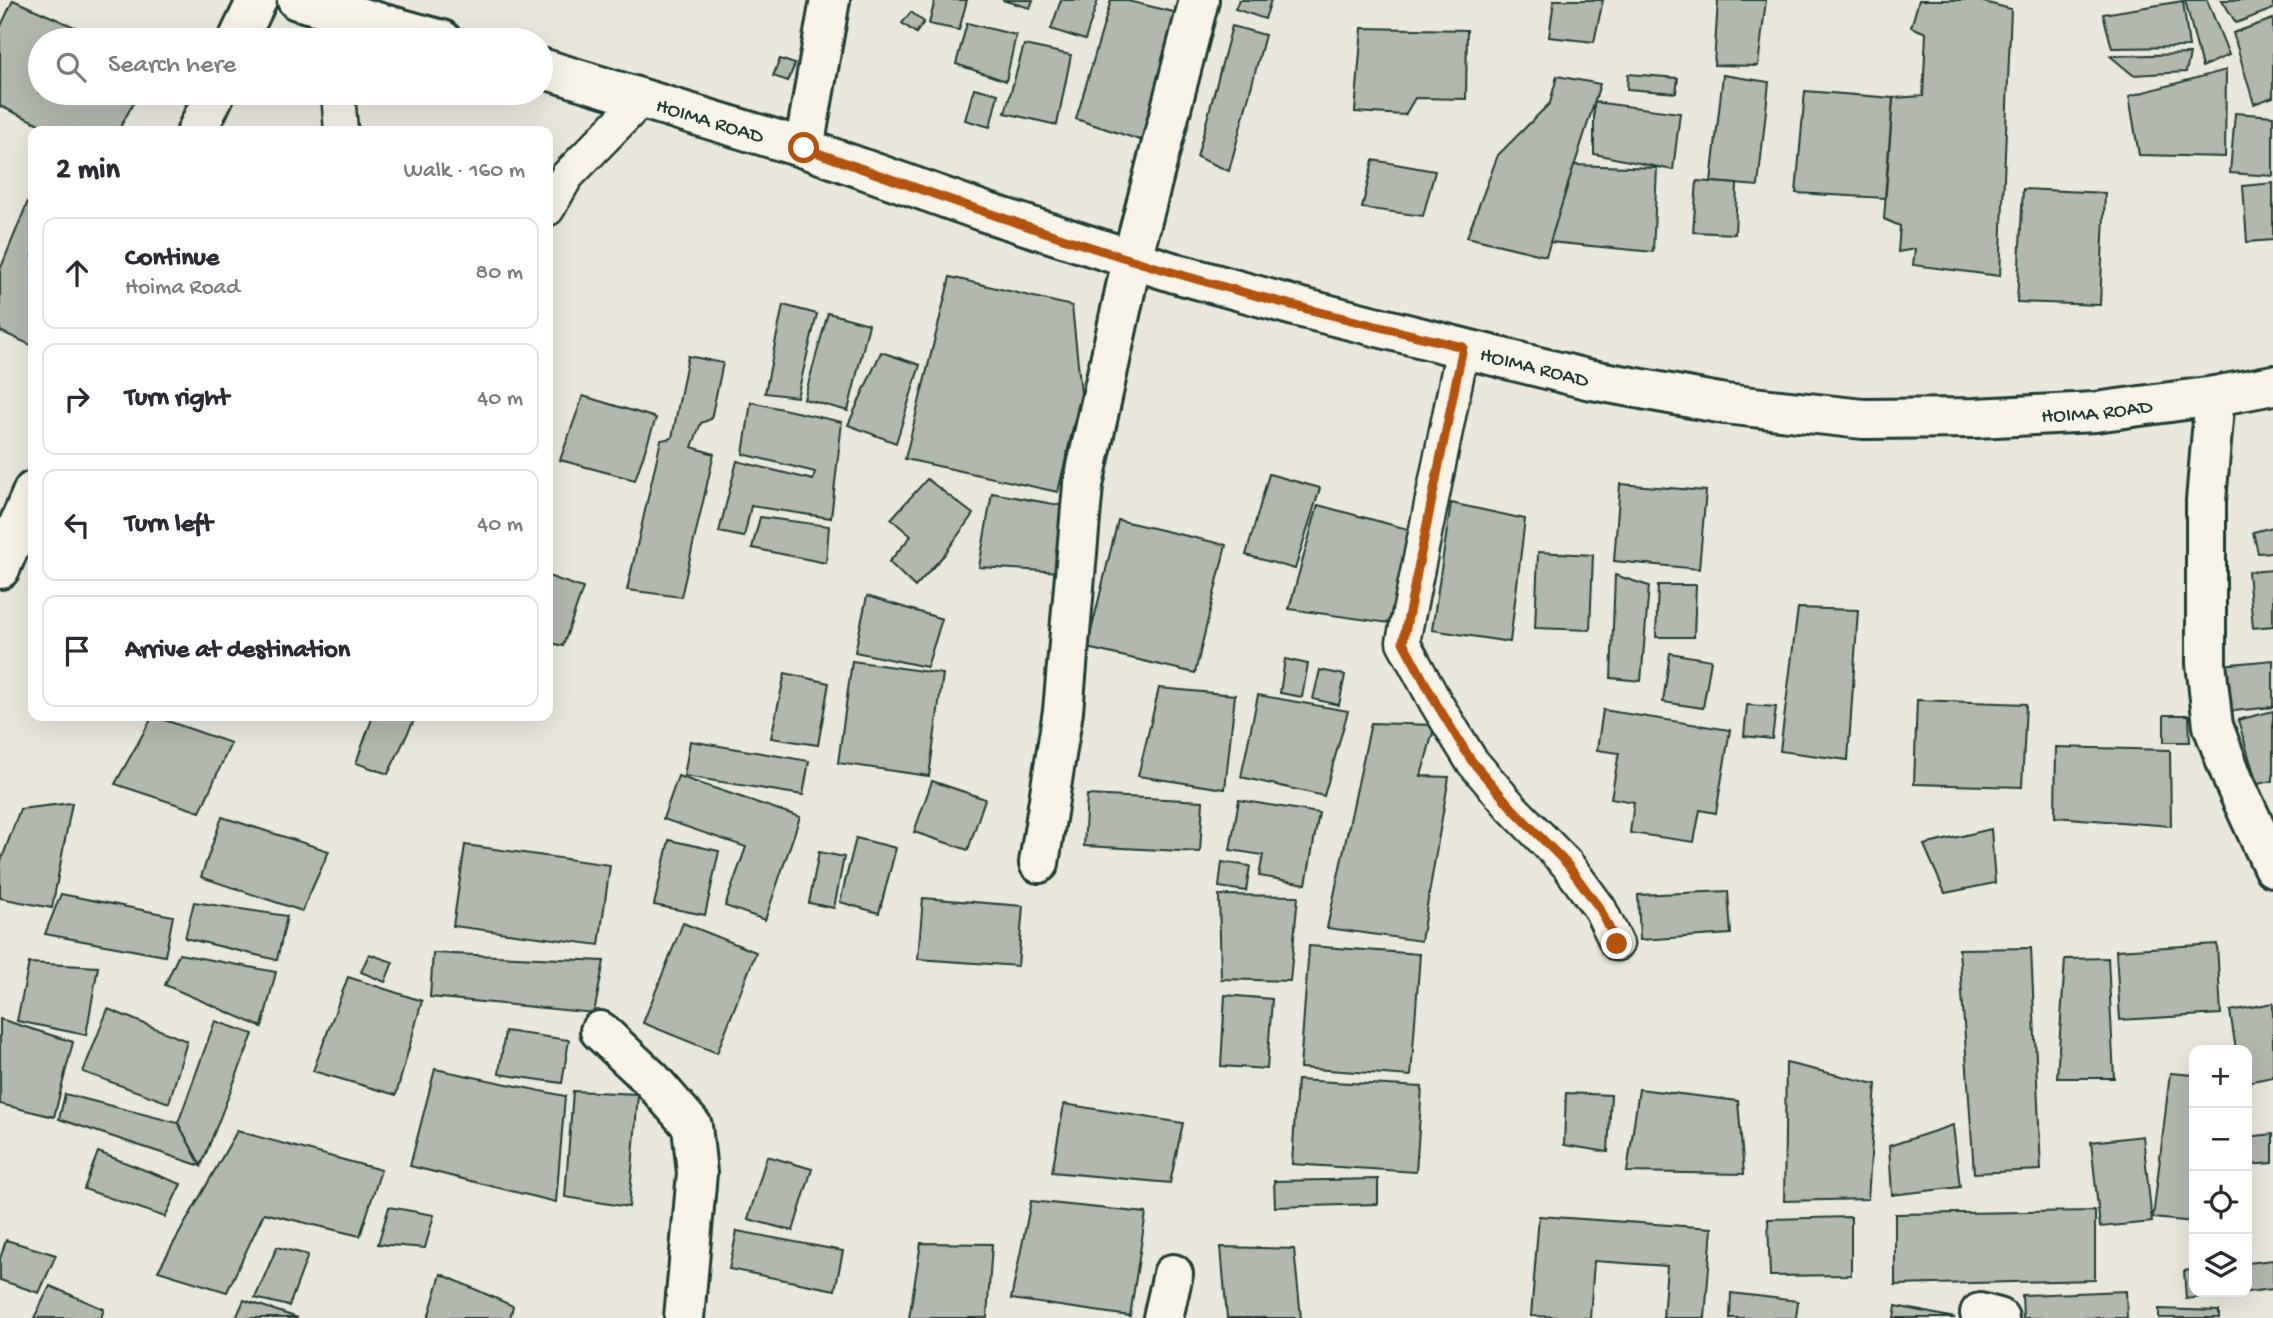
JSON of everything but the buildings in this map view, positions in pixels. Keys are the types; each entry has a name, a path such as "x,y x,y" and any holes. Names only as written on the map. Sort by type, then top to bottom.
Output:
{"street":[{"path":"244,28 257,0"},
{"path":"804,148 830,0"},
{"path":"1039,863 1063,711 1083,485 1132,259 1199,0"},
{"path":"321,17 379,28"},
{"name":"HOIMA ROAD","path":"553,72 804,148 985,212 1132,259 1298,307 1587,379 1726,404 1863,419 1975,418 2095,412 2215,396 2273,385"},
{"path":"199,126 209,105"},
{"path":"2215,396 2206,515 2206,663 2213,726 2234,782 2273,867"},
{"path":"0,569 28,503"},
{"path":"600,1031 651,1079 692,1126 698,1173 684,1318"},
{"path":"1163,1318 1173,1274"}],"lane":[{"path":"553,200 567,176 641,100"},
{"path":"339,105 341,126"},
{"path":"1463,347 1403,642 1471,760 1512,808 1567,864 1600,909 1617,944"}],"route":[{"path":"804,148 985,212 1175,273 1298,307 1463,347 1403,642 1471,760 1512,808 1567,864 1600,909 1617,944"}]}
